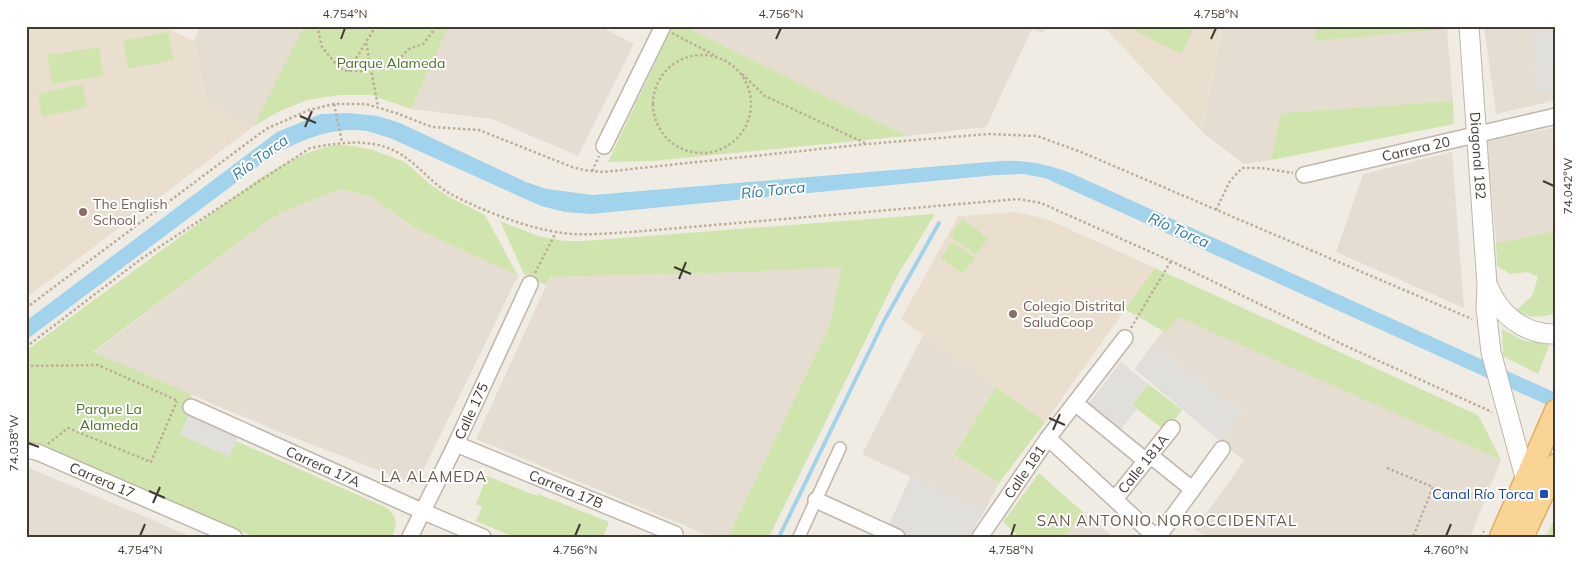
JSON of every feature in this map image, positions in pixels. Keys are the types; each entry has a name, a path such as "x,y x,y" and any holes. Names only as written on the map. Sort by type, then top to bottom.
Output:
{"main road":[{"path":"1501,537 1552,420"},
{"path":"1522,537 1556,465"}],"street":[{"name":"Diagonal 182","path":"1469,26 1487,285 1487,326 1499,408 1526,481"},
{"path":"604,146 662,27"},
{"name":"Carrera 20","path":"1304,175 1556,116"},
{"name":"Calle 175","path":"410,537 424,512 530,284"},
{"name":"Diagonal 182","path":"1487,285 1498,306 1516,323 1538,332 1556,334"},
{"name":"Calle 181","path":"980,537 1048,438 1125,338"},
{"path":"1075,403 1148,459 1192,489"},
{"name":"Carrera 17A","path":"191,407 483,537"},
{"name":"Calle 181A","path":"1115,499 1172,428"},
{"path":"1048,438 1150,532 1156,535 1163,530 1222,449"},
{"name":"Carrera 17B","path":"456,444 675,534"},
{"path":"799,537 840,448"},
{"name":"Carrera 17","path":"32,451 234,537"},
{"path":"816,500 897,537"}],"path":[{"path":"317,26 322,47 338,68 348,71 361,71 395,63 409,50 422,44 434,30 435,26"},
{"path":"348,71 376,26"},
{"path":"662,27 723,59 736,68 765,96 867,144"},
{"path":"366,42 378,107"},
{"path":"723,59 708,55 692,56 678,61 666,71 657,84 653,99 654,115 660,129 670,141 683,149 698,153 713,152 727,146 738,136 747,124 751,109 750,94 745,80 736,68"},
{"path":"334,104 342,142"},
{"path":"26,308 266,129 309,110 334,104 366,104 396,113 432,128 478,130 572,167 603,172 867,144 988,134 1036,136 1081,152 1487,326"},
{"path":"26,347 141,259 280,167 310,148 342,142 379,144 412,162 448,192 496,214 535,228 556,232 588,234 632,232 1018,199 1041,203 1171,261 1348,347 1499,408"},
{"path":"1216,210 1230,181 1242,168 1262,168 1304,175"},
{"path":"530,284 556,232"},
{"path":"1125,338 1171,261"},
{"path":"26,366 98,364 191,407"},
{"path":"32,451 68,428 151,462 177,401"},
{"path":"1387,468 1433,487 1413,537"}],"shaded area":[{"name":"The English School","path":"26,26 167,26 167,28 194,41 206,99 254,126 26,298"},
{"path":"201,26 304,26 254,126 206,99 194,41"},
{"path":"449,26 599,26 634,44 578,156 492,119 411,109"},
{"path":"683,26 1047,26 1043,33 1032,29 986,127 907,136"},
{"path":"1103,26 1223,26 1202,132"},
{"path":"1223,26 1315,26 1316,41 1447,29 1453,101 1281,113 1271,160 1244,164 1202,132"},
{"path":"1484,26 1556,26 1556,100 1496,114"},
{"path":"1556,31 1556,66 1551,67 1554,90 1539,93 1530,35"},
{"path":"1556,127 1556,231 1496,243 1487,141"},
{"path":"1452,152 1464,308 1336,252 1363,174"},
{"path":"341,189 372,197 415,228 518,276 416,485 282,433 93,353 263,224 282,212"},
{"name":"Colegio Distrital SaludCoop","path":"1016,212 1047,219 1155,268 1045,422 901,319 958,216"},
{"path":"843,266 829,327 728,537 712,537 476,439 550,277 713,273"},
{"path":"1178,316 1501,460 1470,537 1210,537 1194,530 1244,461 1135,369 1163,331 1166,332"},
{"path":"923,335 996,387 954,455 999,483 984,512 862,454"},
{"path":"1152,345 1243,412 1220,441 1135,369"},
{"path":"1121,362 1148,384 1132,405 1137,409 1118,433 1085,408"},
{"path":"193,405 242,427 229,457 180,435"},
{"path":"26,468 32,469 192,537 26,537"},
{"path":"911,476 984,512 969,537 909,537 888,526"},
{"path":"1084,513 1113,537 1064,537"}],"green space":[{"name":"Parque Alameda","path":"304,26 449,26 411,109 371,95 339,95 307,100 280,111 254,126"},
{"path":"673,26 683,26 907,136 652,161 608,162"},
{"path":"1139,26 1185,26 1193,30 1181,54 1136,31"},
{"path":"1315,26 1447,26 1447,29 1316,41"},
{"path":"168,32 174,60 128,69 123,41"},
{"path":"99,47 103,76 52,84 47,55"},
{"path":"82,84 87,107 42,117 38,94"},
{"path":"1453,101 1454,124 1271,160 1281,113"},
{"name":"Parque La Alameda","path":"335,145 373,150 405,162 431,185 451,198 485,215 518,276 415,228 372,197 341,189 282,212 263,224 93,352 191,394 193,405 229,456 236,441 385,507 392,513 396,524 392,537 255,537 26,440 26,351 260,178 296,158"},
{"path":"935,214 896,278 769,537 728,537 829,327 842,267 713,273 550,277 546,285 524,274 500,221 538,236 564,241 583,241"},
{"path":"962,219 988,238 976,255 950,236"},
{"path":"1556,231 1556,313 1546,316 1535,316 1515,311 1532,296 1538,277 1527,272 1511,274 1497,266 1496,243"},
{"path":"952,242 975,258 963,274 941,258"},
{"path":"1155,268 1478,415 1501,460 1178,317 1166,332 1163,331 1125,309"},
{"path":"1502,329 1524,341 1550,343 1538,374 1503,356"},
{"path":"1148,384 1182,410 1166,431 1132,405"},
{"path":"996,387 1045,422 999,483 954,455"},
{"path":"1039,473 1084,513 1064,537 1019,537 1003,522"},
{"path":"487,476 609,522 603,537 514,537 476,521 482,507 476,504"},
{"path":"1556,515 1556,533 1554,537 1546,537"}],"water":[{"name":"Río Torca","path":"348,113 378,116 400,123 526,182 547,189 593,195 1001,161 1020,161 1045,165 1071,173 1556,393 1556,409 1045,178 1023,174 996,175 591,214 565,212 541,206 390,138 367,131 354,130 342,130 318,135 273,155 26,340 26,321 277,132 321,114"}],"waterway":[{"path":"779,537 884,321 939,223"}],"place":[{"name":"The English School","path":"83,212"},
{"name":"Colegio Distrital SaludCoop","path":"1013,314"},
{"name":"Canal Río Torca","path":"1544,494"}],"district":[{"name":"LA ALAMEDA","path":"434,476"},
{"name":"SAN ANTONIO NOROCCIDENTAL","path":"1167,520"}]}
